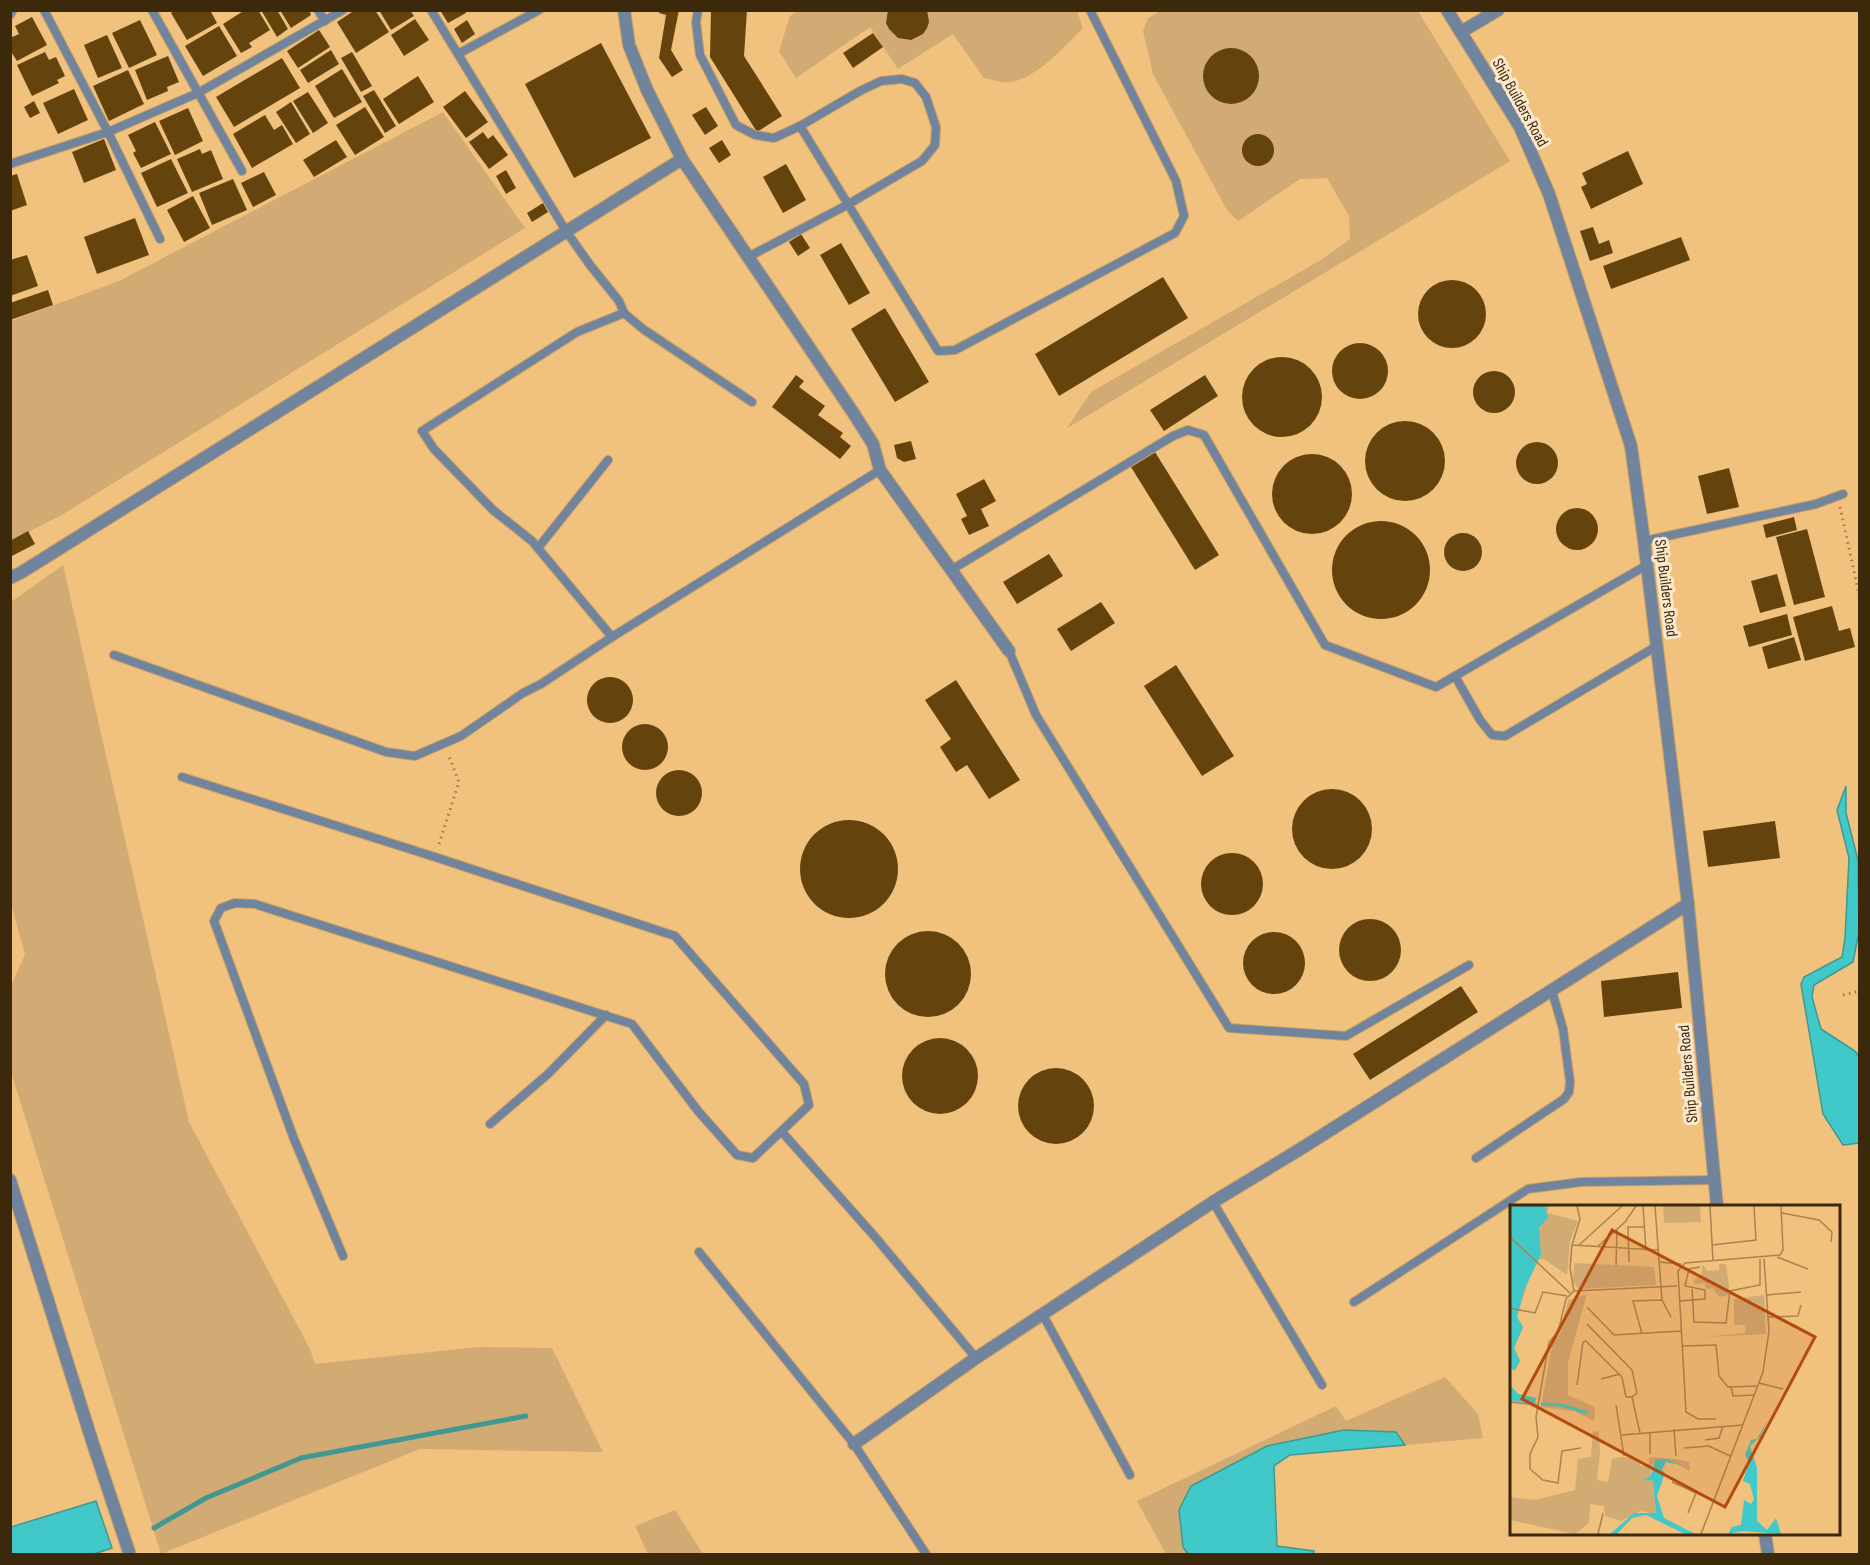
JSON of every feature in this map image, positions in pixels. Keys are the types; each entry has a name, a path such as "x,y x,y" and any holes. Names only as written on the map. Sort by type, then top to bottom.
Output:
{"street":[{"path":"624,10 629,45 647,90 682,159 854,414 873,444 880,470 1009,651"},
{"name":"Ship Builders Road","path":"1447,10 1520,127 1549,194 1630,446 1644,541 1688,904 1717,1205"},
{"path":"1461,32 1498,10"},
{"path":"10,578 682,159"},
{"path":"854,1444 976,1358 1213,1202 1688,904"},
{"path":"10,1180 127,1554"},
{"path":"1765,1535 1768,1554"}],"lane":[{"path":"10,15 13,10"},
{"path":"44,10 108,132 160,239"},
{"path":"152,10 242,171"},
{"path":"318,10 325,21"},
{"path":"10,164 108,132 198,93 343,10"},
{"path":"431,10 566,231 619,301 624,313 643,329 752,402"},
{"path":"458,54 539,10"},
{"path":"698,10 696,22 700,55 736,125 755,135 774,138 881,81 902,79 915,82 926,97 936,127 935,145 922,161 847,205 748,257"},
{"path":"800,126 938,351 956,350 1175,233 1184,216 1176,181 1090,10"},
{"path":"612,637 532,540 493,510 434,449 422,431 577,332 624,313"},
{"path":"951,570 1173,436 1188,430 1204,435 1325,645 1436,687 1647,565"},
{"path":"538,548 608,460"},
{"path":"114,654 386,752 415,756 461,736 523,693 541,684 612,637 880,470"},
{"path":"1644,541 1816,504 1840,495"},
{"path":"1455,676 1480,720 1492,735 1505,736 1657,646"},
{"path":"1009,651 1036,715 1229,1028 1346,1036 1468,965"},
{"path":"182,777 675,936 804,1084 809,1105 753,1158 737,1155 698,1111 632,1024 255,904 236,903 221,908 214,921 294,1139 343,1256"},
{"path":"1476,1158 1564,1099 1569,1092 1570,1082 1563,1029 1552,991"},
{"path":"490,1124 548,1074 606,1015"},
{"path":"782,1132 876,1238 976,1358"},
{"path":"1354,1302 1528,1189 1581,1182 1713,1180"},
{"path":"1213,1202 1322,1385"},
{"path":"699,1252 854,1444 926,1554"},
{"path":"1043,1315 1130,1475"}],"path":[{"path":"1840,495 1860,599"},
{"path":"435,857 459,782 444,744"},
{"path":"1843,995 1860,991"}],"shaded area":[{"path":"1162,10 1418,11 1510,161 1067,428 1091,392 1321,260 1350,239 1349,216 1327,178 1300,179 1238,221 1227,210 1153,74 1143,31 1148,18"},
{"path":"797,11 1077,11 1083,28 1032,74 1012,82 984,78 953,34 898,69 870,27 796,78 779,51 790,16"},
{"path":"443,112 525,228 65,513 11,541 11,321 119,281"},
{"path":"63,565 189,1122 310,1349 315,1364 479,1347 552,1348 603,1452 420,1449 161,1554 11,1072 11,986 25,954 10,901 11,602"},
{"path":"1445,1377 1478,1414 1483,1438 1405,1445 1396,1432 1344,1430 1267,1446 1191,1486 1183,1546 1188,1554 1166,1554 1137,1501 1336,1406 1346,1421"},
{"path":"675,1510 703,1554 648,1554 635,1526"}],"water":[{"path":"1846,786 1846,813 1858,860 1859,932 1853,962 1814,985 1812,997 1821,1029 1859,1056 1859,1143 1843,1145 1823,1114 1801,984 1804,977 1842,957 1849,858 1837,810"},
{"path":"1344,1430 1396,1432 1405,1445 1290,1455 1274,1466 1277,1546 1314,1551 1314,1554 1188,1554 1183,1547 1179,1510 1191,1486 1267,1446"},
{"path":"96,1501 112,1548 94,1554 11,1554 11,1527"}],"building":[{"path":"175,10 210,10 217,23 187,40 171,13"},
{"path":"245,10 258,10 270,30 249,43 252,47 241,53 223,24"},
{"path":"261,10 277,10 288,29 277,37"},
{"path":"280,10 309,10 311,15 291,28"},
{"path":"355,10 375,10 389,32 356,53 337,22"},
{"path":"379,10 410,10 414,16 391,30"},
{"path":"440,10 465,10 466,13 448,23"},
{"path":"659,10 679,10 671,50 683,70 672,77 659,58 666,15 659,13"},
{"path":"711,10 747,10 744,56 782,116 757,132 710,57"},
{"path":"888,10 927,10 929,22 927,28 923,34 911,40 898,38 886,23"},
{"path":"32,17 47,45 17,61 10,50 10,38 19,34 15,26"},
{"path":"415,19 429,40 404,56 391,35"},
{"path":"140,20 157,55 129,68 112,33"},
{"path":"467,20 475,34 462,43 454,29"},
{"path":"219,26 237,56 203,76 185,46"},
{"path":"319,30 330,47 298,68 287,51"},
{"path":"873,33 883,47 853,68 843,53"},
{"path":"107,35 122,68 98,78 84,45"},
{"path":"601,43 651,138 574,178 525,84"},
{"path":"1231,48 1242,50 1251,56 1257,65 1259,76 1257,87 1251,96 1242,102 1231,104 1220,102 1211,96 1205,87 1203,76 1205,65 1211,56 1220,50"},
{"path":"331,50 339,64 308,83 300,70"},
{"path":"45,52 49,60 56,57 65,76 57,80 59,83 32,96 17,65"},
{"path":"352,52 372,86 361,92 341,58"},
{"path":"168,56 179,82 167,87 168,91 147,100 135,70"},
{"path":"282,58 300,88 234,127 216,97"},
{"path":"342,69 362,102 334,118 315,86"},
{"path":"128,70 144,104 109,121 93,86"},
{"path":"418,76 434,102 399,124 383,99"},
{"path":"74,89 88,120 58,134 43,103"},
{"path":"374,90 396,126 385,133 363,96"},
{"path":"465,91 488,122 466,138 443,107"},
{"path":"308,92 328,123 313,133 293,101"},
{"path":"34,101 40,113 30,118 24,107"},
{"path":"291,102 310,134 296,143 276,112"},
{"path":"365,107 384,137 355,155 336,125"},
{"path":"706,107 718,126 705,135 692,115"},
{"path":"188,108 203,141 175,155 159,121"},
{"path":"265,115 274,130 282,125 293,144 252,168 233,134"},
{"path":"155,122 171,154 141,168 133,153 136,151 128,135"},
{"path":"483,132 488,139 493,135 508,155 489,169 469,142"},
{"path":"1258,134 1269,139 1274,150 1269,161 1258,166 1247,161 1242,150 1247,139"},
{"path":"104,139 116,170 84,183 72,152"},
{"path":"336,140 347,157 314,177 303,160"},
{"path":"722,140 731,155 719,163 709,148"},
{"path":"200,149 202,154 211,150 223,179 192,192 177,159"},
{"path":"1628,151 1643,184 1591,209 1581,187 1587,184 1582,173"},
{"path":"171,159 188,193 157,207 141,173"},
{"path":"786,164 806,200 783,213 763,177"},
{"path":"506,170 516,188 506,194 496,176"},
{"path":"264,172 276,195 253,207 241,183"},
{"path":"17,174 27,205 10,211 10,176"},
{"path":"233,179 247,210 212,225 199,193"},
{"path":"193,196 210,228 184,242 167,210"},
{"path":"543,203 548,212 532,222 527,213"},
{"path":"135,218 149,255 97,274 84,237"},
{"path":"1593,227 1599,244 1609,240 1613,253 1590,261 1580,231"},
{"path":"801,234 810,248 798,256 789,242"},
{"path":"1681,237 1690,260 1611,289 1603,266"},
{"path":"841,243 870,293 849,305 820,255"},
{"path":"27,255 38,286 10,296 10,260"},
{"path":"1163,277 1188,318 1059,396 1035,354"},
{"path":"1452,280 1465,283 1476,290 1483,301 1486,314 1483,327 1476,338 1465,345 1452,348 1439,345 1428,338 1421,327 1418,314 1421,301 1428,290 1439,283"},
{"path":"48,290 53,305 10,320 10,303"},
{"path":"885,308 929,382 895,402 851,329"},
{"path":"1354,343 1366,343 1380,351 1388,365 1386,382 1380,391 1366,399 1354,399 1337,387 1332,377 1332,365 1344,348"},
{"path":"1282,357 1297,360 1310,369 1319,382 1322,397 1319,412 1310,425 1297,434 1282,437 1267,434 1254,425 1245,412 1242,397 1245,382 1254,369 1267,360"},
{"path":"1494,371 1502,372 1509,377 1514,384 1514,400 1509,407 1502,412 1494,413 1486,412 1479,407 1474,400 1473,392 1474,384 1479,377 1486,372"},
{"path":"796,375 804,381 799,387 825,406 818,415 843,433 840,437 851,446 840,459 772,407"},
{"path":"1205,375 1218,396 1164,431 1150,410"},
{"path":"1405,421 1420,424 1433,433 1442,446 1445,461 1442,476 1433,489 1420,498 1405,501 1390,498 1377,489 1368,476 1365,461 1368,446 1377,433 1390,424"},
{"path":"911,441 916,459 904,462 897,458 894,445"},
{"path":"1537,442 1545,443 1552,448 1557,455 1557,471 1552,478 1545,483 1537,484 1529,483 1522,478 1517,471 1516,463 1517,455 1522,448 1529,443"},
{"path":"1155,452 1219,555 1195,570 1131,467"},
{"path":"1312,454 1327,457 1340,466 1349,479 1352,494 1349,509 1340,522 1327,531 1312,534 1297,531 1284,522 1275,509 1272,494 1275,479 1284,466 1297,457"},
{"path":"1729,468 1739,507 1707,514 1698,476"},
{"path":"984,479 996,501 981,509 989,526 969,535 961,519 967,516 956,494"},
{"path":"1577,508 1585,509 1592,514 1597,521 1597,537 1592,544 1585,549 1577,550 1569,549 1562,544 1557,537 1556,529 1557,521 1562,514 1569,509"},
{"path":"1794,517 1797,530 1766,538 1763,525"},
{"path":"1381,521 1400,525 1416,535 1426,551 1430,570 1426,589 1416,605 1400,615 1381,619 1362,615 1346,605 1336,589 1332,570 1336,551 1346,535 1362,525"},
{"path":"1807,529 1825,597 1794,605 1776,537"},
{"path":"28,531 35,544 10,557 10,541"},
{"path":"1463,533 1470,534 1476,539 1481,545 1481,559 1476,565 1470,570 1463,571 1456,570 1450,565 1445,559 1444,552 1445,545 1450,539 1456,534"},
{"path":"1049,554 1063,576 1017,604 1003,582"},
{"path":"1777,574 1786,606 1760,613 1751,581"},
{"path":"1101,602 1115,623 1071,651 1057,629"},
{"path":"1832,606 1839,631 1850,628 1855,647 1805,661 1793,617"},
{"path":"1787,614 1792,635 1749,647 1743,626"},
{"path":"1794,637 1801,660 1768,669 1762,647"},
{"path":"1176,665 1234,756 1202,776 1144,686"},
{"path":"610,677 626,684 633,700 626,716 610,723 594,716 587,700 594,684"},
{"path":"956,680 1020,780 989,799 967,765 956,772 940,747 951,739 925,700"},
{"path":"645,724 661,731 668,747 661,763 645,770 629,763 622,747 629,731"},
{"path":"679,770 695,777 702,793 695,809 679,816 663,809 656,793 663,777"},
{"path":"1332,789 1347,792 1360,801 1369,814 1372,829 1369,844 1360,857 1347,866 1332,869 1317,866 1304,857 1295,844 1292,829 1295,814 1304,801 1317,792"},
{"path":"849,820 868,824 883,835 894,850 898,869 894,888 883,903 868,914 849,918 830,914 815,903 804,888 800,869 804,850 815,835 830,824"},
{"path":"1775,821 1780,858 1708,867 1703,831"},
{"path":"1226,853 1238,853 1254,862 1261,872 1263,884 1261,896 1254,906 1238,915 1226,915 1215,910 1206,901 1201,890 1201,878 1206,867 1215,858"},
{"path":"1364,919 1376,919 1392,928 1399,938 1401,950 1399,962 1392,972 1376,981 1364,981 1353,976 1344,967 1339,956 1339,944 1344,933 1353,924"},
{"path":"928,931 945,934 959,943 968,957 971,974 968,991 959,1005 945,1014 928,1017 911,1014 897,1005 888,991 885,974 888,957 897,943 911,934"},
{"path":"1268,932 1280,932 1296,941 1303,951 1305,963 1303,975 1296,985 1280,994 1268,994 1257,989 1248,980 1243,969 1243,957 1248,946 1257,937"},
{"path":"1678,972 1682,1008 1604,1017 1601,981"},
{"path":"1461,986 1478,1012 1370,1080 1353,1054"},
{"path":"933,1038 947,1038 961,1044 972,1055 978,1069 975,1091 967,1103 947,1114 933,1114 919,1108 908,1097 902,1083 902,1069 908,1055 919,1044"},
{"path":"1049,1068 1063,1068 1077,1074 1088,1085 1094,1099 1091,1121 1083,1133 1063,1144 1049,1144 1035,1138 1024,1127 1018,1113 1018,1099 1024,1085 1035,1074"}],"waterway":[{"path":"154,1528 206,1498 301,1458 526,1416"}]}
